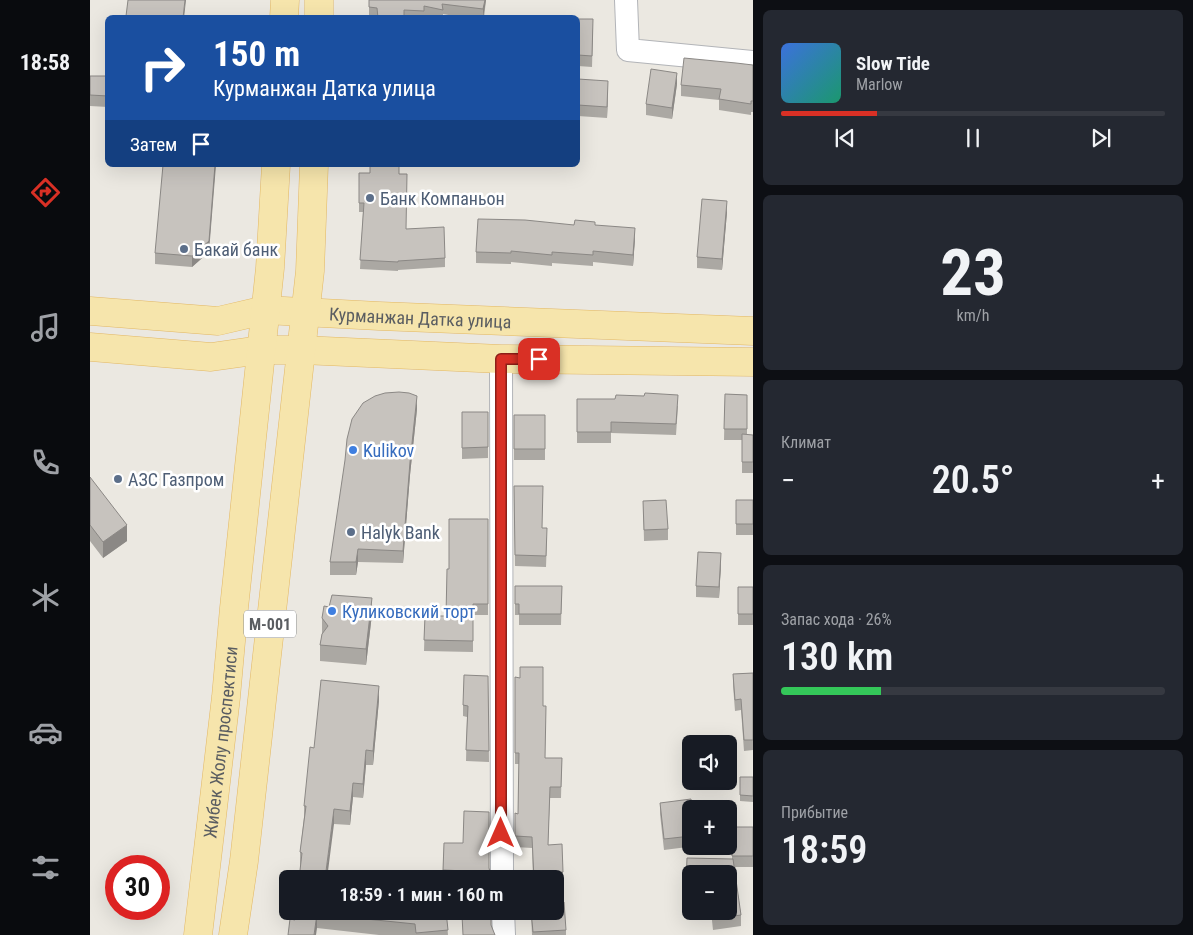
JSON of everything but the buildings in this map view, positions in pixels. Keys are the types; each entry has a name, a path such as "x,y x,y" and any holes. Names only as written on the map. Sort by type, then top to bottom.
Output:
{"main road":[{"path":"284,15 285,0"},
{"path":"319,0 319,15"},
{"name":"М-001","path":"265,310 270,268 276,167"},
{"name":"М-001","path":"306,312 310,271 314,167"},
{"name":"Курманжан Датка улица","path":"90,311 218,321 265,310 369,316 753,331"},
{"name":"Жибек Жолу проспектиси","path":"198,935 226,697 265,310"},
{"name":"Жибек Жолу проспектиси","path":"234,935 306,312"},
{"path":"90,347 211,357 261,350 302,350 501,359 753,362"}],"street":[{"path":"626,0 628,50 753,62"},
{"path":"501,359 502,870"},
{"path":"503,920 504,935"}],"place":[{"name":"Банк Компаньон","path":"370,198"},
{"name":"Бакай банк","path":"184,249"},
{"name":"Kulikov","path":"353,450"},
{"name":"АЗС Газпром","path":"118,479"},
{"name":"Halyk Bank","path":"351,532"},
{"name":"Куликовский торт","path":"332,611"}],"route":[{"path":"501,833 501,359 539,359"}]}
